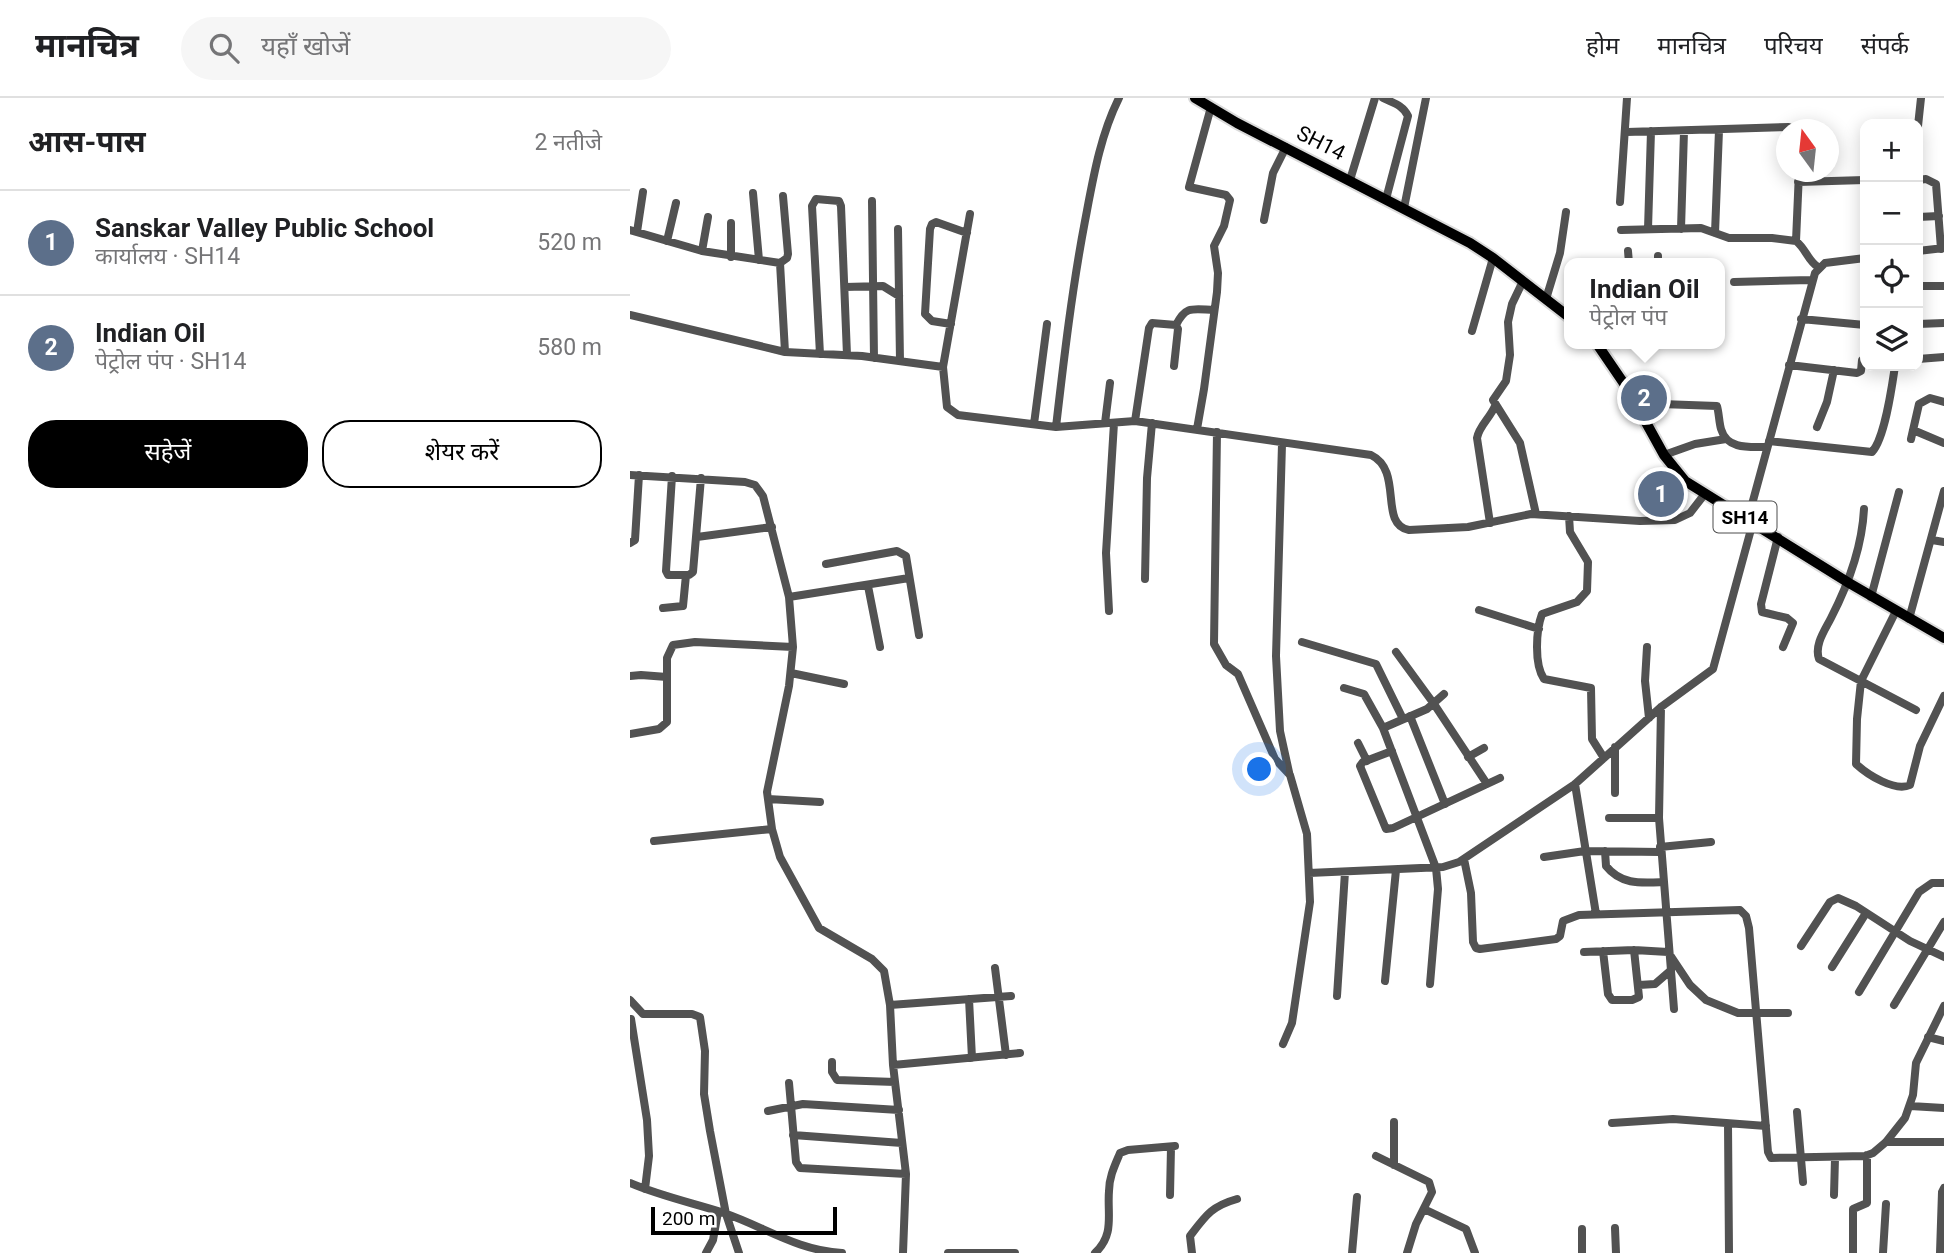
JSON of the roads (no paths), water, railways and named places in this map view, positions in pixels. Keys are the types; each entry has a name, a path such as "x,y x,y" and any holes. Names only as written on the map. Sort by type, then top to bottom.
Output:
{"main road":[{"name":"SH14","path":"1205,102 1493,258 1564,313"},
{"name":"SH14","path":"1602,349 1664,455 1685,481 1871,597 1944,638"}],"street":[{"path":"1056,427 1068,318 1084,227 1108,119 1119,98"},
{"path":"1350,180 1375,98"},
{"path":"1383,98 1399,105 1408,116 1387,199"},
{"path":"1404,208 1426,98"},
{"path":"1620,202 1628,98"},
{"path":"1919,119 1921,98"},
{"path":"1197,429 1205,389 1218,273 1214,246 1224,226 1230,200 1226,195 1193,189 1188,184 1205,102"},
{"path":"1627,132 1776,128"},
{"path":"1715,233 1719,130"},
{"path":"1648,229 1651,131"},
{"path":"1681,229 1684,131"},
{"path":"1264,220 1273,173 1286,147"},
{"path":"1839,181 1860,180"},
{"path":"1923,180 1936,184 1943,249 1923,251"},
{"path":"1796,241 1798,182"},
{"path":"643,192 633,231 702,251 780,263"},
{"path":"753,192 759,260"},
{"path":"783,196 788,254 780,263 785,352"},
{"path":"820,354 812,204 816,199 835,199 841,203 848,355"},
{"path":"872,201 874,358"},
{"path":"667,241 676,202"},
{"path":"1546,299 1560,253 1566,212"},
{"path":"970,214 943,367 945,401 957,415 1056,427 1135,421 1371,454 1384,465 1395,522 1400,529 1450,530 1536,514 1640,521 1675,520 1690,513 1704,495"},
{"path":"702,251 708,216"},
{"path":"1923,217 1939,216"},
{"path":"951,324 933,321 925,314 930,229 936,222 967,233"},
{"path":"731,223 731,257"},
{"path":"1621,230 1701,228 1729,238 1796,241 1809,260 1818,267"},
{"path":"898,229 900,361"},
{"path":"1628,251 1629,258"},
{"path":"1472,331 1493,258"},
{"path":"1310,873 1436,868 1464,859 1574,785 1661,707 1713,670 1768,444 1812,280 1818,267 1832,262 1860,259"},
{"path":"1734,282 1812,280"},
{"path":"1523,281 1512,304 1508,322 1509,364 1504,387 1494,395 1495,406 1520,443 1536,514"},
{"path":"1923,286 1944,286"},
{"path":"845,287 888,288 899,296"},
{"path":"1174,366 1178,334 1176,326 1181,315 1189,309 1214,310"},
{"path":"630,315 785,352 848,355 943,367"},
{"path":"1801,320 1860,325"},
{"path":"1135,421 1150,325 1158,322 1176,326"},
{"path":"1923,324 1944,323"},
{"path":"1034,424 1048,324"},
{"path":"1923,359 1944,357"},
{"path":"1789,365 1859,372 1860,368"},
{"path":"1817,427 1834,370"},
{"path":"1641,412 1654,404 1717,406 1726,439 1738,446 1768,444 1872,452 1878,442 1894,371"},
{"path":"1109,611 1106,554 1110,383"},
{"path":"1944,402 1930,398 1922,400 1912,435 1944,443"},
{"path":"1490,523 1477,438 1478,431 1495,406"},
{"path":"1145,579 1147,478 1152,423"},
{"path":"1217,432 1214,644 1226,664 1238,674 1275,759 1290,775"},
{"path":"1664,455 1695,444 1726,439"},
{"path":"1282,443 1276,656 1280,731 1307,834 1310,873 1310,902 1292,1023 1283,1044"},
{"path":"630,544 635,540 635,475 701,478 755,485 763,496 789,597 793,648 791,673 768,799 772,829 780,857 819,928 879,964 884,971 890,1005 893,1065 906,1174 903,1253"},
{"path":"672,476 666,571 668,575 691,574 694,568 701,478"},
{"path":"1909,619 1944,491"},
{"path":"1871,597 1899,492"},
{"path":"1864,509 1849,583 1820,640 1817,655 1819,659 1916,709"},
{"path":"1569,516 1570,533 1588,562 1587,591 1577,602 1542,614 1538,649 1541,676 1591,688 1592,739 1604,758"},
{"path":"697,537 772,527"},
{"path":"1778,537 1761,604 1762,612 1787,618 1793,623 1783,647"},
{"path":"1932,540 1944,541"},
{"path":"826,564 897,551 906,556 919,635"},
{"path":"663,608 683,606 686,575"},
{"path":"789,597 909,578"},
{"path":"868,586 880,647"},
{"path":"1479,610 1539,629"},
{"path":"1896,611 1861,681 1856,764 1897,787 1906,788 1910,785 1920,746 1944,696"},
{"path":"630,734 659,729 667,722 669,650 673,645 684,642 793,648"},
{"path":"1302,642 1376,664 1407,718 1445,804"},
{"path":"1647,647 1645,681 1649,718"},
{"path":"1395,652 1434,704 1487,784"},
{"path":"791,673 844,684"},
{"path":"630,677 667,677"},
{"path":"1343,688 1364,694 1383,728 1436,868 1438,889 1430,984"},
{"path":"1383,728 1434,704 1444,694"},
{"path":"1661,707 1658,818 1674,1009"},
{"path":"1358,743 1367,761"},
{"path":"1615,747 1615,793"},
{"path":"1468,757 1484,748"},
{"path":"1392,751 1361,763 1360,769 1385,827 1389,829 1500,778"},
{"path":"1574,785 1596,914"},
{"path":"768,799 820,802"},
{"path":"1609,818 1658,818"},
{"path":"654,841 772,829"},
{"path":"1544,857 1584,851 1660,849 1711,842"},
{"path":"1605,851 1606,866 1623,880 1631,883 1663,882"},
{"path":"1464,859 1471,894 1473,942 1476,948 1556,939 1560,936 1563,921 1579,915 1743,912 1749,928 1768,1152 1771,1158 1867,1155 1885,1142 1905,1118 1910,1105 1916,1063 1944,1006"},
{"path":"1385,981 1396,870"},
{"path":"1337,996 1345,872"},
{"path":"1859,992 1919,892 1931,883 1944,883"},
{"path":"1801,946 1833,900 1843,899 1944,957"},
{"path":"1832,967 1866,913"},
{"path":"1894,1005 1944,922"},
{"path":"1603,951 1607,990 1612,1000 1636,999 1640,993 1634,950"},
{"path":"1584,952 1668,952"},
{"path":"1668,952 1690,985 1706,1000 1738,1013 1788,1013"},
{"path":"995,968 1006,1055"},
{"path":"1639,985 1655,984 1670,971"},
{"path":"890,1005 1011,996"},
{"path":"969,999 972,1058"},
{"path":"630,1000 643,1014 692,1014 700,1017 705,1051 704,1094 722,1213 738,1253"},
{"path":"631,1019 647,1120 649,1156 645,1189"},
{"path":"1928,1037 1944,1041"},
{"path":"893,1065 1020,1054"},
{"path":"832,1062 832,1072 837,1080 895,1082"},
{"path":"789,1083 796,1162 800,1168 906,1174"},
{"path":"768,1111 790,1105 899,1110"},
{"path":"1910,1105 1944,1108"},
{"path":"1797,1112 1803,1182"},
{"path":"1612,1123 1673,1119 1766,1126"},
{"path":"1394,1122 1394,1165"},
{"path":"1728,1124 1729,1253"},
{"path":"793,1135 902,1143"},
{"path":"1885,1142 1944,1142"},
{"path":"1095,1253 1101,1247 1109,1229 1108,1192 1120,1153 1173,1147 1170,1195"},
{"path":"1853,1253 1853,1209 1867,1203 1867,1155"},
{"path":"1376,1156 1429,1182 1430,1195 1407,1253"},
{"path":"1834,1195 1835,1158"},
{"path":"630,1184 722,1213 815,1252 842,1253"},
{"path":"1940,1253 1941,1197 1944,1188"},
{"path":"1352,1253 1357,1197"},
{"path":"1192,1253 1191,1236 1210,1211 1215,1206 1237,1199"},
{"path":"1882,1253 1886,1204"},
{"path":"1424,1209 1466,1229 1475,1253"},
{"path":"706,1253 722,1213"},
{"path":"1615,1228 1616,1253"},
{"path":"1582,1229 1582,1253"},
{"path":"948,1253 1015,1253"}],"place":[{"name":"Indian Oil","path":"1644,398"},
{"name":"Sanskar Valley Public School","path":"1661,494"}]}
